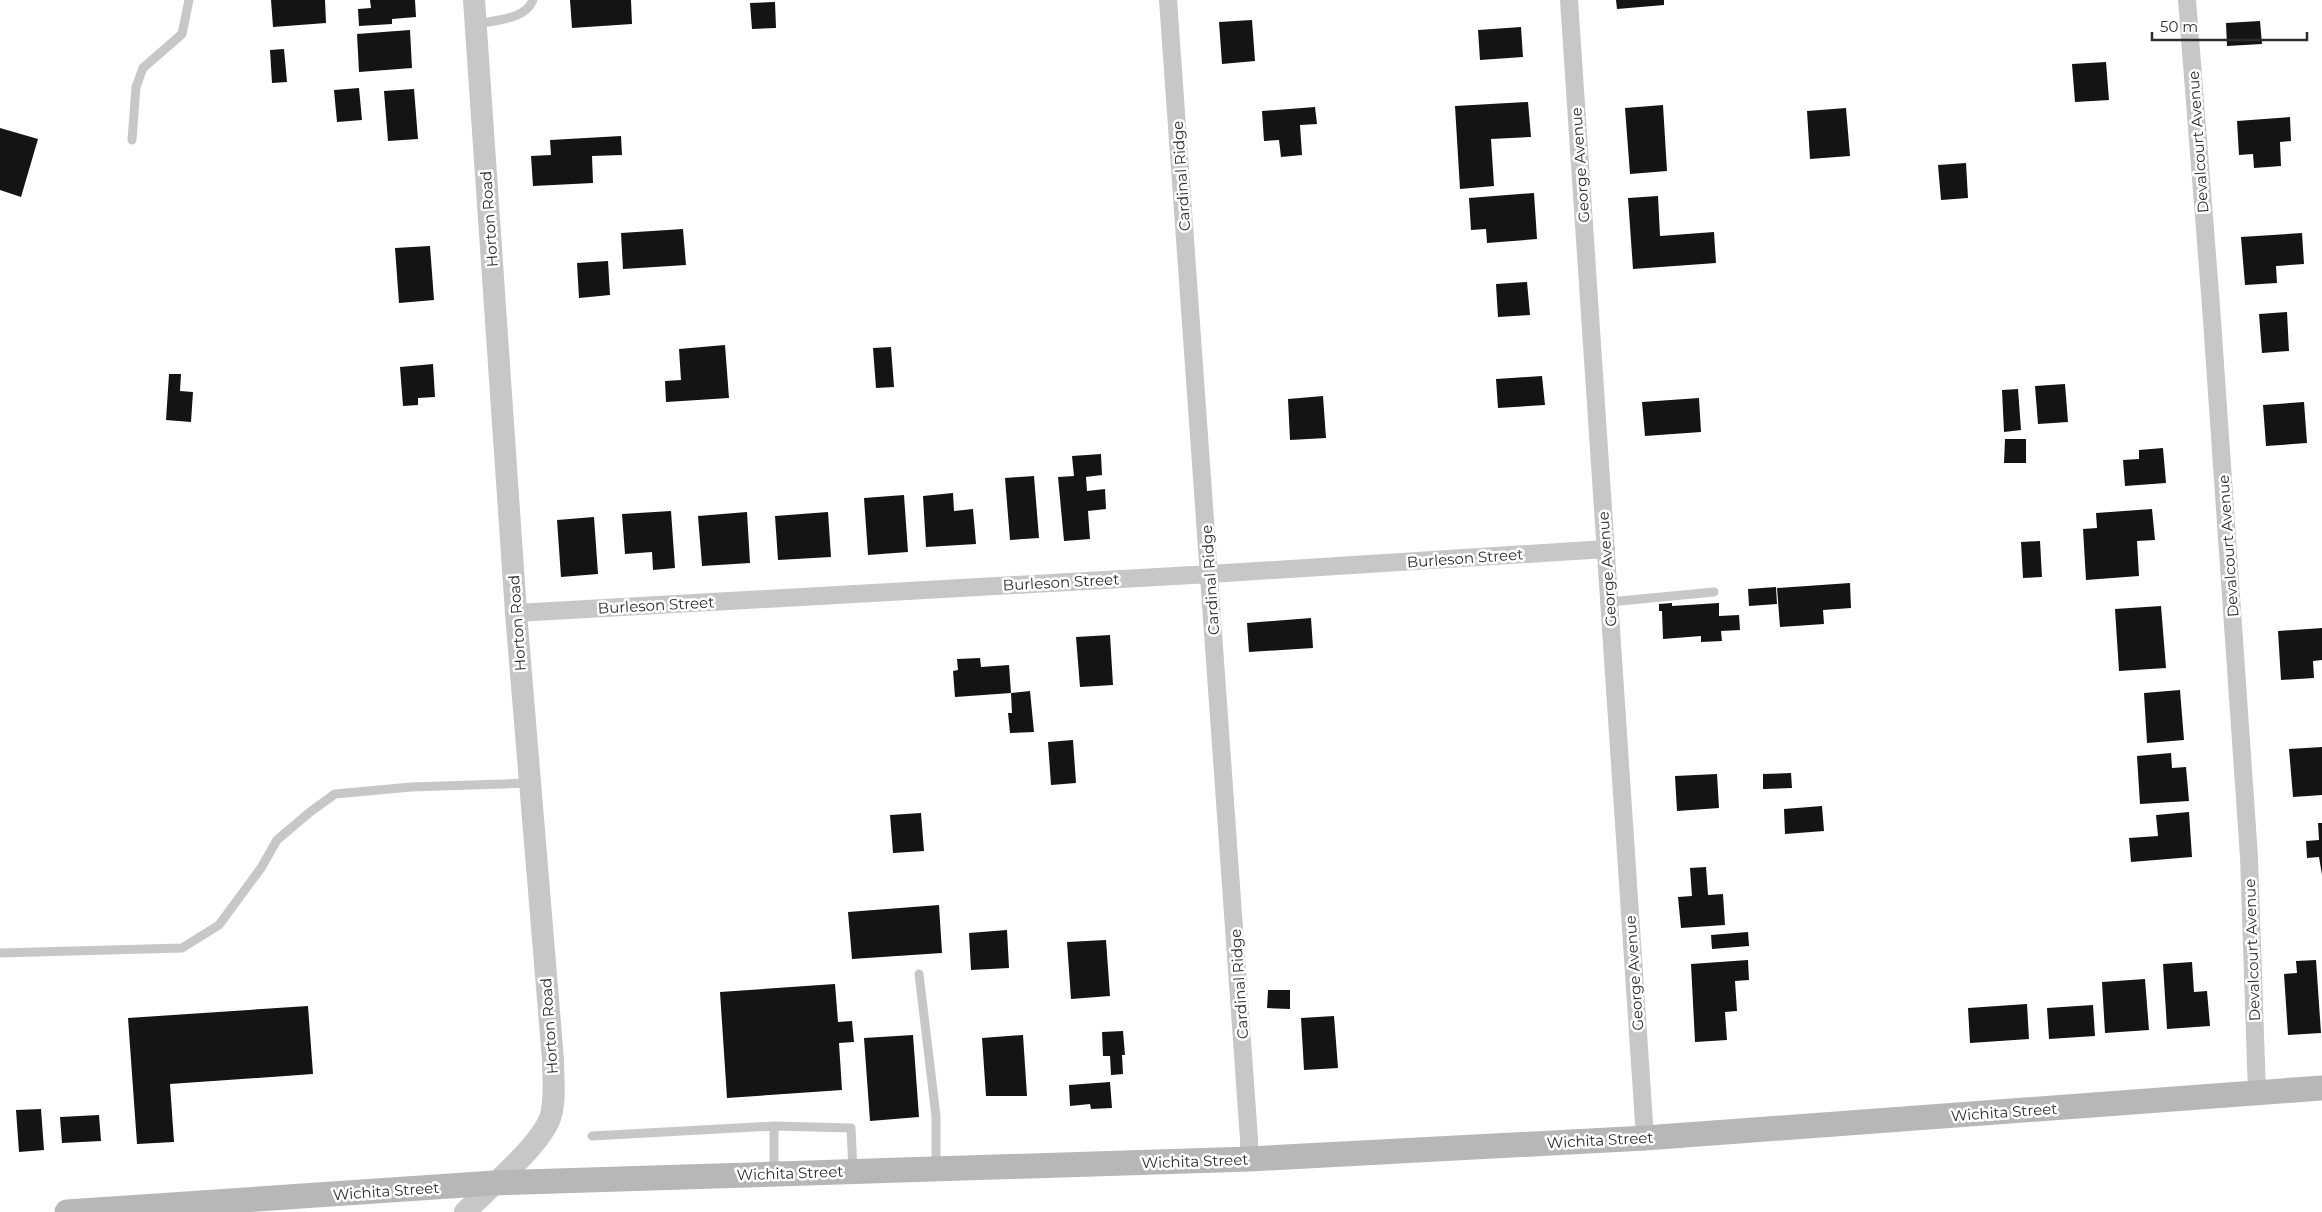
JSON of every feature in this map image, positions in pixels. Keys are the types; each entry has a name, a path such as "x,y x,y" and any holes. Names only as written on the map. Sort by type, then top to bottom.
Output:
{"main road":[{"name":"Wichita Street","path":"67,1212 494,1183 1249,1159 1645,1138 2322,1088"}],"street":[{"name":"Horton Road","path":"465,1212 541,1134 550,1118 553,1096 553,1060 516,613 474,0"},
{"name":"Cardinal Ridge","path":"1168,0 1249,1129 1249,1159"},
{"name":"George Avenue","path":"1569,0 1645,1138"},
{"name":"Devalcourt Avenue","path":"2187,0 2212,316 2250,858 2257,1093"},
{"name":"Burleson Street","path":"516,613 1210,574 1606,549"}],"lane":[{"path":"132,140 136,87 143,68 182,34 189,0"},
{"path":"475,24 516,17 532,4 533,0"},
{"path":"1609,602 1714,592"},
{"path":"0,953 182,948 219,925 261,868 277,840 335,794 411,787 530,783"},
{"path":"918,974 936,1116 936,1169"},
{"path":"774,1126 774,1173"},
{"path":"592,1136 774,1126 850,1128 853,1171"}],"building":[{"path":"271,0 325,0 326,23 273,27"},
{"path":"370,0 415,0 416,17 392,19 392,24 359,26 358,9 371,8"},
{"path":"570,0 631,0 632,24 572,28"},
{"path":"1616,0 1664,0 1664,5 1617,9"},
{"path":"775,2 776,28 752,29 750,3"},
{"path":"1252,20 1255,61 1222,64 1219,22"},
{"path":"2260,21 2262,44 2227,46 2226,23"},
{"path":"1521,27 1523,57 1480,60 1478,30"},
{"path":"410,30 412,68 359,72 357,34"},
{"path":"284,49 287,82 272,83 270,50"},
{"path":"2106,62 2109,100 2075,102 2072,64"},
{"path":"359,88 362,120 337,122 334,90"},
{"path":"414,89 418,139 388,141 384,91"},
{"path":"1528,102 1531,137 1491,139 1494,186 1460,189 1455,106"},
{"path":"1663,105 1667,171 1630,174 1625,108"},
{"path":"1315,107 1317,124 1300,125 1302,155 1281,157 1279,140 1264,141 1262,111"},
{"path":"1846,108 1850,156 1810,159 1807,111"},
{"path":"2290,117 2291,141 2280,142 2281,166 2254,168 2253,154 2239,155 2237,121"},
{"path":"0,128 38,139 21,197 0,190"},
{"path":"621,136 622,155 592,156 593,183 533,186 531,156 551,155 550,140"},
{"path":"1966,163 1968,198 1941,200 1938,165"},
{"path":"1534,193 1537,239 1487,243 1486,229 1471,230 1469,198"},
{"path":"1658,196 1660,236 1714,232 1716,263 1633,269 1628,198"},
{"path":"683,229 686,265 623,269 621,233"},
{"path":"2302,233 2304,264 2276,266 2277,283 2245,285 2241,237"},
{"path":"430,246 434,300 399,303 395,248"},
{"path":"608,261 610,295 579,298 577,263"},
{"path":"1527,282 1530,315 1498,317 1496,284"},
{"path":"2287,312 2289,351 2262,353 2259,314"},
{"path":"725,345 729,398 666,402 665,381 681,380 679,349"},
{"path":"891,347 894,387 876,388 873,348"},
{"path":"433,364 435,397 418,398 418,405 403,406 400,367"},
{"path":"169,374 181,374 180,391 193,392 191,422 166,420"},
{"path":"1542,376 1545,405 1498,408 1496,379"},
{"path":"2065,384 2068,422 2038,424 2035,386"},
{"path":"2018,389 2021,430 2004,432 2002,390"},
{"path":"1323,396 1326,438 1290,440 1288,399"},
{"path":"1699,398 1701,432 1645,436 1642,402"},
{"path":"2304,402 2307,443 2266,446 2263,405"},
{"path":"2005,439 2026,439 2026,463 2004,463"},
{"path":"2163,448 2166,483 2125,486 2123,460 2139,459 2139,450"},
{"path":"1101,454 1102,475 1086,477 1087,491 1105,489 1106,509 1088,511 1090,539 1064,541 1058,477 1074,476 1072,456"},
{"path":"1034,476 1039,538 1010,540 1005,478"},
{"path":"953,493 954,511 973,509 976,544 926,547 923,496"},
{"path":"904,495 908,552 868,555 864,498"},
{"path":"2152,509 2155,540 2137,541 2139,576 2086,580 2083,529 2097,528 2096,513"},
{"path":"671,511 675,568 653,570 652,552 625,554 622,514"},
{"path":"747,512 750,563 702,566 698,516"},
{"path":"828,512 831,557 778,560 775,516"},
{"path":"594,517 598,574 561,577 557,520"},
{"path":"2040,541 2042,577 2023,578 2021,542"},
{"path":"1850,583 1851,608 1823,610 1824,624 1780,627 1777,588"},
{"path":"1776,587 1777,604 1749,606 1748,589"},
{"path":"1672,603 1672,606 1719,603 1719,616 1739,615 1740,630 1721,631 1722,641 1701,642 1701,636 1663,639 1662,611 1659,611 1659,604"},
{"path":"2161,606 2166,668 2119,671 2115,609"},
{"path":"1311,618 1313,648 1249,652 1247,623"},
{"path":"2322,628 2322,660 2313,661 2314,678 2281,680 2278,631"},
{"path":"1110,635 1113,685 1080,687 1076,637"},
{"path":"980,658 981,667 1009,665 1011,693 955,697 953,671 958,670 957,659"},
{"path":"2180,690 2184,740 2147,743 2144,693"},
{"path":"1030,691 1034,732 1010,733 1008,713 1012,713 1011,693"},
{"path":"1073,740 1076,783 1051,785 1048,742"},
{"path":"2322,747 2322,795 2293,797 2289,749"},
{"path":"2171,753 2172,768 2186,767 2189,801 2140,804 2137,756"},
{"path":"1791,773 1792,788 1763,789 1763,774"},
{"path":"1717,774 1719,808 1677,811 1675,776"},
{"path":"1822,806 1824,831 1785,834 1784,809"},
{"path":"2189,812 2192,857 2131,862 2129,838 2158,836 2156,815"},
{"path":"921,813 924,851 893,853 890,815"},
{"path":"2318,823 2322,823 2322,875 2319,857 2307,858 2306,841 2319,840"},
{"path":"1706,867 1708,895 1723,894 1725,925 1681,928 1678,897 1692,896 1690,868"},
{"path":"939,905 942,953 852,959 848,912"},
{"path":"1007,930 1009,968 971,970 969,933"},
{"path":"1748,932 1749,946 1712,949 1711,935"},
{"path":"1106,940 1110,996 1071,999 1067,942"},
{"path":"1748,960 1749,980 1735,981 1737,1011 1725,1012 1727,1040 1695,1042 1691,964"},
{"path":"2316,960 2321,1033 2288,1035 2284,974 2297,973 2296,961"},
{"path":"2192,962 2194,992 2207,991 2210,1026 2167,1029 2163,964"},
{"path":"2145,979 2149,1030 2105,1033 2102,982"},
{"path":"835,984 838,1022 852,1021 854,1042 839,1043 842,1090 727,1098 720,992"},
{"path":"1268,990 1290,990 1290,1009 1267,1008"},
{"path":"2027,1004 2029,1039 1970,1043 1968,1008"},
{"path":"2093,1005 2095,1036 2049,1039 2047,1008"},
{"path":"308,1006 313,1074 170,1084 174,1142 137,1144 128,1018"},
{"path":"1334,1016 1338,1068 1304,1070 1301,1018"},
{"path":"1123,1031 1125,1055 1122,1055 1123,1074 1111,1075 1110,1056 1103,1056 1102,1032"},
{"path":"913,1035 919,1117 870,1121 864,1038"},
{"path":"1023,1035 1027,1096 986,1096 982,1038"},
{"path":"1110,1082 1112,1108 1091,1109 1090,1104 1070,1106 1069,1085"},
{"path":"41,1109 44,1150 19,1152 16,1110"},
{"path":"99,1115 101,1141 62,1143 60,1117"}]}
